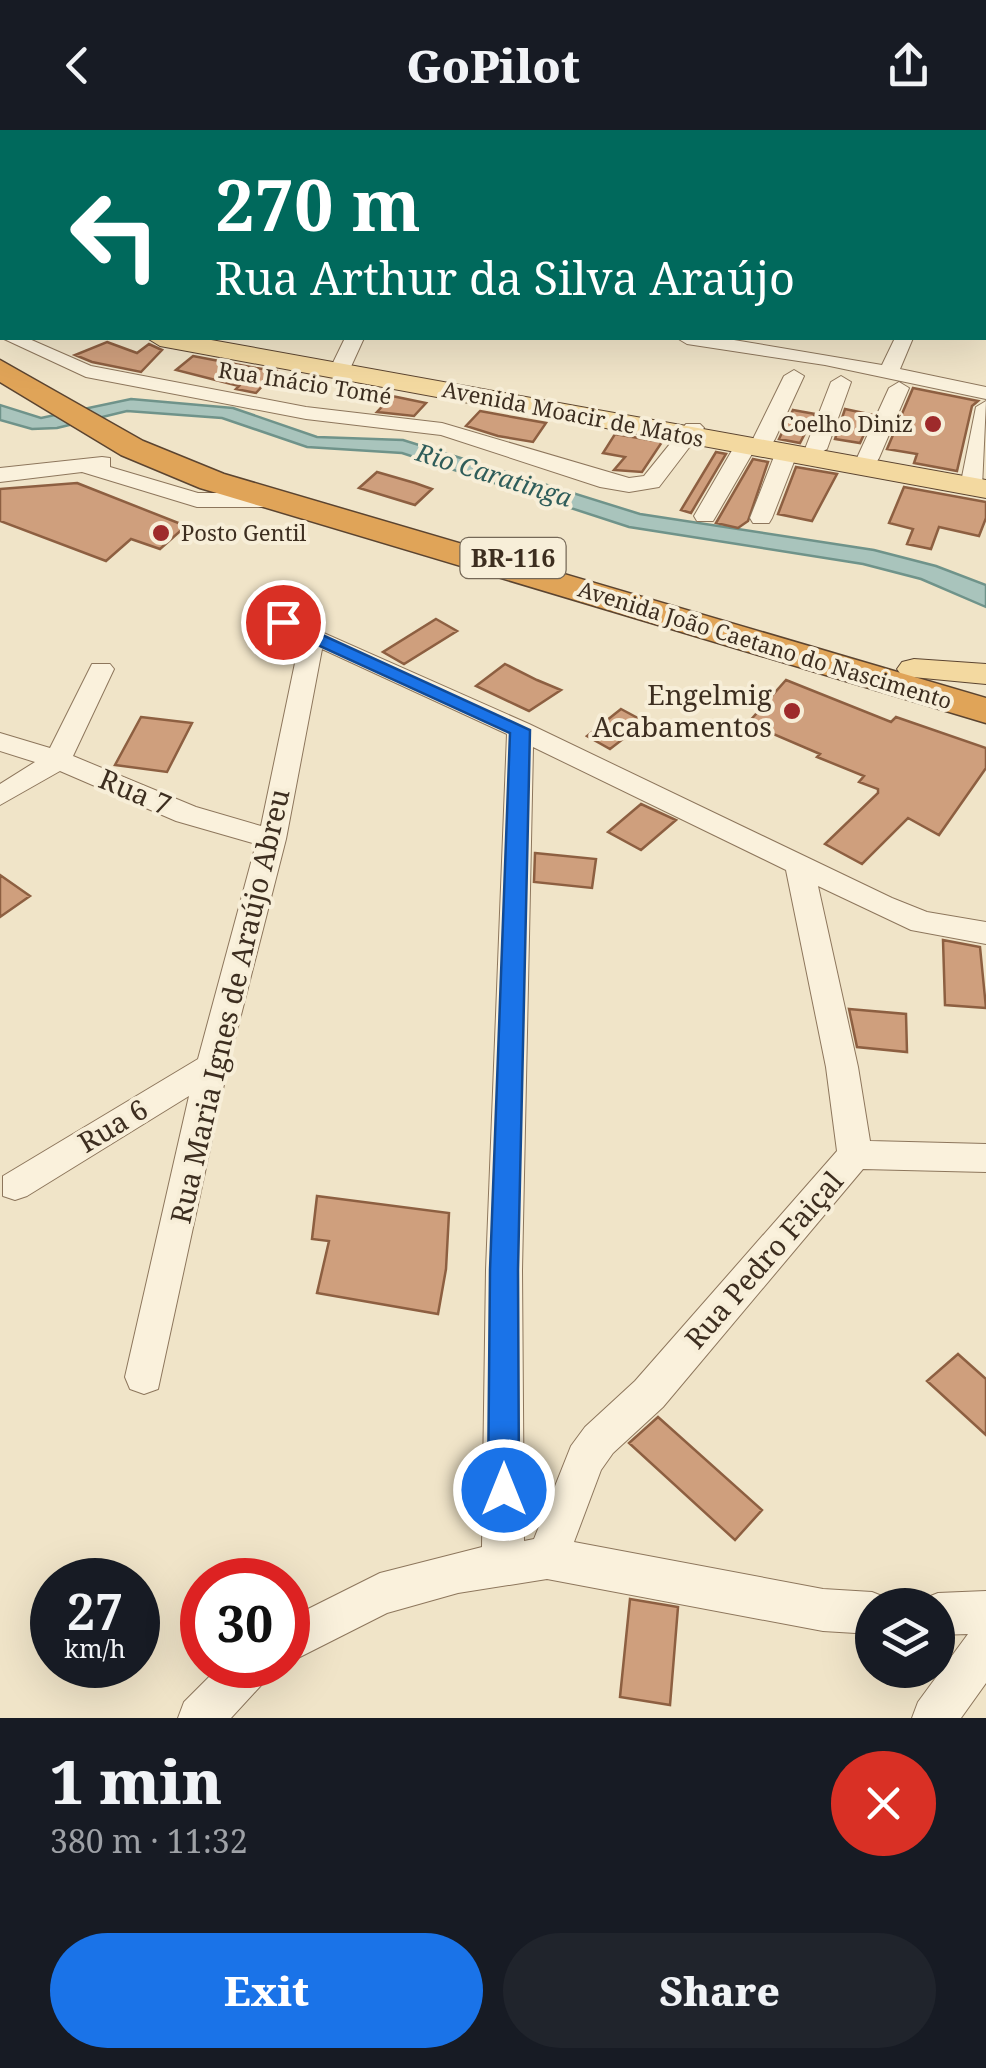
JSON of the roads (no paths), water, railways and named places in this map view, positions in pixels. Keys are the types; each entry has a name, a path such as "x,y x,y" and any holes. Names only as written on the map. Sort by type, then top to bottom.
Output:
{"highway":[{"name":"Avenida João Caetano do Nascimento","path":"0,369 116,441 273,500 986,712"},
{"name":"Avenida João Caetano do Nascimento","path":"116,441 252,486 986,690"},
{"path":"820,660 858,695 986,740"}],"main road":[{"name":"Avenida Moacir de Matos","path":"180,340 346,357"},
{"name":"Avenida Moacir de Matos","path":"219,340 346,357 765,447 979,482"},
{"name":"Avenida Moacir de Matos","path":"765,447 816,448 979,482"},
{"name":"Avenida João Caetano do Nascimento","path":"914,669 986,674"}],"street":[{"name":"Rua Inácio Tomé","path":"16,340 86,372 306,414 442,429 498,444 567,470 629,485 650,482 690,432"},
{"path":"697,340 986,393"},
{"path":"868,458 904,340"},
{"path":"706,516 765,447 794,376"},
{"path":"816,448 841,382"},
{"path":"979,482 986,407"},
{"path":"85,466 116,441"},
{"path":"0,475 114,459 116,441"},
{"path":"761,518 765,447"},
{"path":"283,622 922,922 986,933"},
{"name":"Rua Maria Ignes de Araújo Abreu","path":"144,1377 212,1066 272,839 314,634"},
{"path":"0,796 58,760 101,668"},
{"path":"504,1562 504,1270 520,730"},
{"name":"Rua 7","path":"0,742 58,760 186,814 272,839"},
{"name":"Rua Pedro Faiçal","path":"547,1558 585,1459 599,1440 649,1394 855,1156 842,1067 799,865"},
{"name":"Rua 6","path":"15,1186 212,1066"},
{"path":"855,1156 986,1158"},
{"path":"310,1631 380,1594 504,1562 547,1558 823,1610 855,1612"},
{"path":"955,1613 986,1612"},
{"path":"934,1718 986,1646"},
{"path":"200,1718 229,1688"}],"water":[{"name":"Rio Caratinga","path":"131,399 233,408 317,437 403,440 640,514 874,550 936,566 986,585 986,607 921,579 863,564 629,527 402,453 307,447 222,418 127,411 57,428 32,429 0,420 0,405 41,418"}],"place":[{"name":"Coelho Diniz","path":"933,424"},
{"name":"Posto Gentil","path":"161,533"},
{"name":"Engelmig Acabamentos","path":"792,711"}]}
